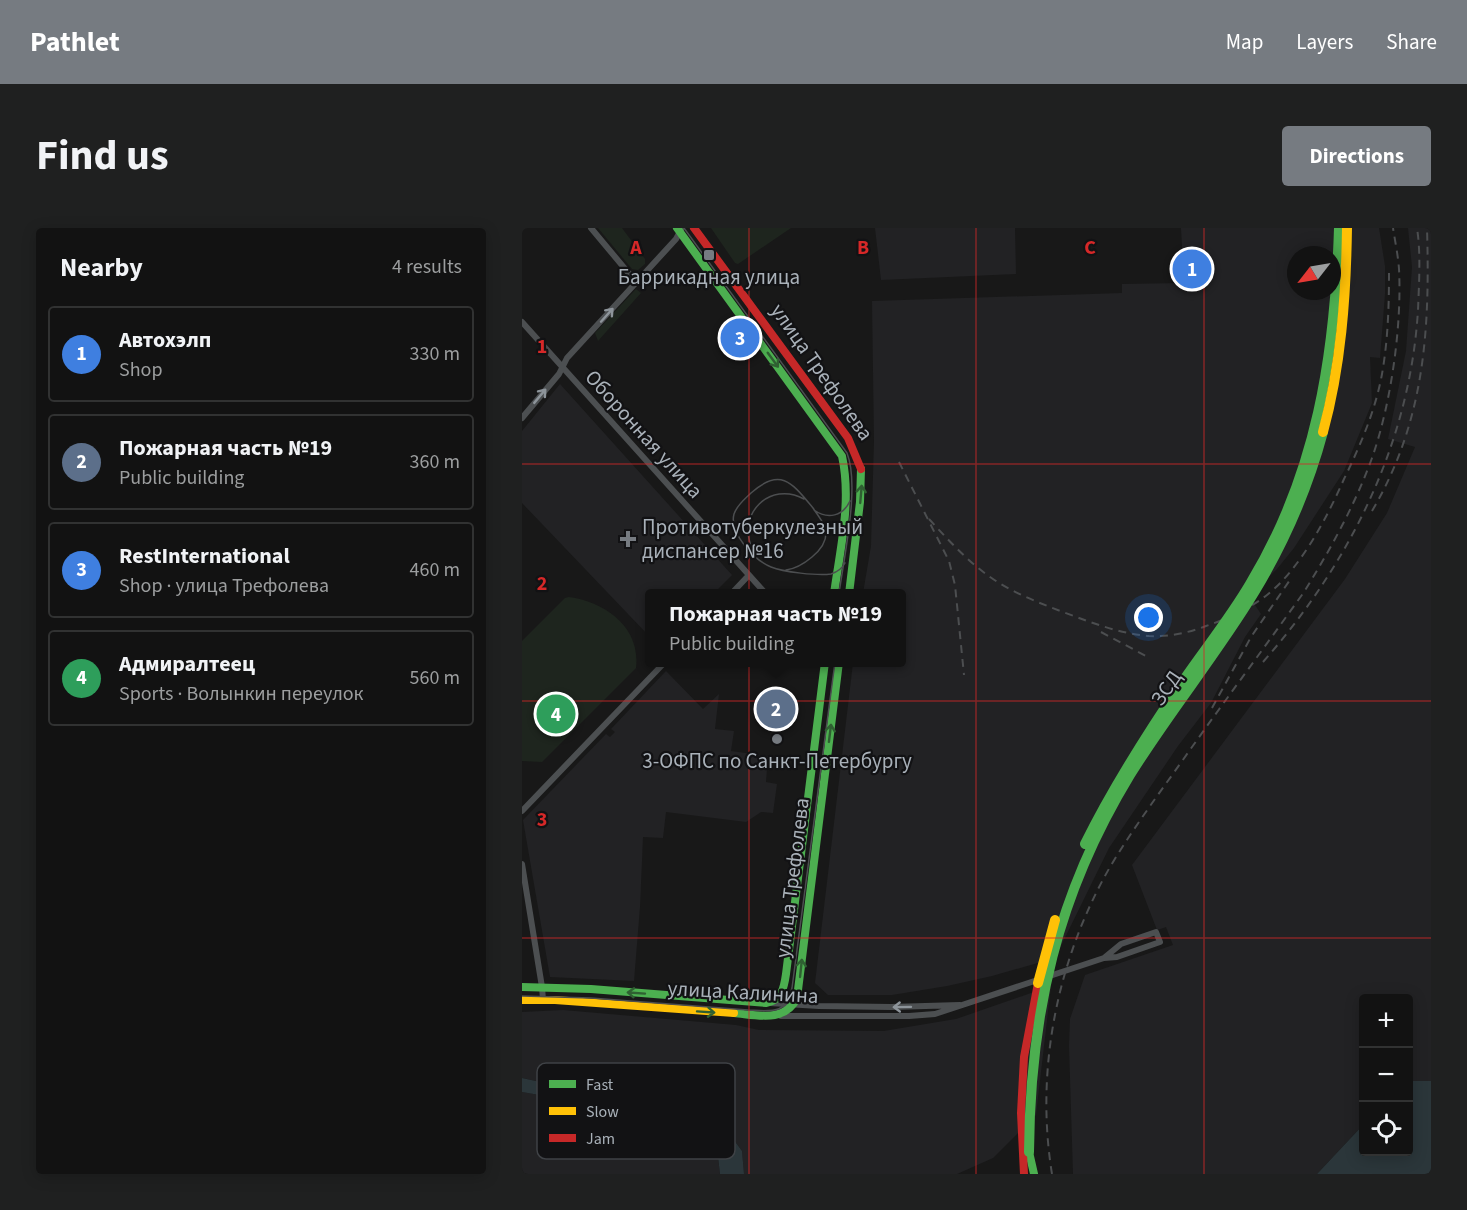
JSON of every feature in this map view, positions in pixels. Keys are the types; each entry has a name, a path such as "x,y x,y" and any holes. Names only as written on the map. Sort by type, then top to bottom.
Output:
{"main road":[{"name":"улица Трефолева","path":"694,228 836,420 859,460 862,484 850,589"},
{"name":"ЗСД","path":"1024,1174 1021,1113 1024,1057 1034,1001 1054,921 1076,862 1104,803 1124,769 1250,584 1268,553 1293,498 1312,442 1328,376 1335,327 1339,228"},
{"name":"ЗСД","path":"1033,1174 1029,1152 1028,1112 1036,1031 1050,963 1061,924 1083,865 1111,807 1263,577 1290,525 1327,423 1337,375 1344,327 1347,228"},
{"name":"улица Трефолева","path":"680,229 842,456 847,489 835,589"},
{"name":"улица Трефолева","path":"825,667 783,1002 797,998 838,667"},
{"name":"улица Калинина","path":"522,987 783,1002"},
{"name":"улица Калинина","path":"522,1000 778,1016"},
{"path":"778,1016 783,1002"}],"street":[{"path":"591,228 636,282"},
{"path":"522,418 567,358 636,282 680,229"},
{"name":"Оборонная улица","path":"522,322 762,589"},
{"path":"736,589 749,575"},
{"path":"522,811 661,667"},
{"path":"522,864 543,1000"},
{"name":"улица Калинина","path":"778,1016 922,1016 951,1010 1104,958 1117,957 1160,942 1156,932 1121,944 1104,958"},
{"path":"783,1002 801,1016"},
{"name":"улица Калинина","path":"783,1002 891,1007 961,1005"}],"shaded area":[{"path":"598,228 622,228 645,259 645,264 638,270 632,269"},
{"path":"711,228 791,228 738,264 735,263"},
{"path":"875,228 1015,228 1016,274 881,280"},
{"path":"1181,228 1379,228 1385,266 1380,358 1370,357 1372,403 1344,471 1294,548 1277,569 1249,596 1261,614 1245,637 1211,703 1178,746 1109,848 1055,958 992,976 892,995 828,995 815,983 853,667 906,667 906,589 864,589 871,546 874,441 872,301 1122,293 1122,284 1184,283"},
{"path":"1408,228 1431,228 1431,1081 1413,1081 1413,994 1359,994 1359,1129 1317,1174 1073,1174 1070,1019 1085,975 1173,945 1166,927 1157,930 1132,865 1345,579 1387,513 1415,447 1388,439 1406,351 1412,267"},
{"path":"636,289 641,293 598,341 595,333"},
{"name":"Противотуберкулезный диспансер №16","path":"560,384 732,575 718,589 645,589 645,632 522,503 522,431"},
{"path":"565,598 595,604 618,619 633,640 636,668 542,762 522,761 522,641"},
{"path":"666,671 703,709 719,694 715,729 734,731 731,751 768,756 766,782 777,784 773,813 761,812 746,822 666,812 663,838 643,837 634,981 550,977 523,820 606,734 610,737 615,732 611,729"},
{"path":"1051,986 1036,1115 993,1158 957,1174 744,1174 742,1151 735,1142 735,1063 537,1063 537,1081 522,1078 522,1012 563,1010 736,1025 759,1030 884,1031 956,1019"},
{"path":"522,1078 537,1081 537,1095 522,1092"},
{"path":"1413,1081 1431,1081 1431,1174 1317,1174 1359,1129 1359,1156 1413,1156"},
{"path":"522,1092 537,1095 537,1159 718,1159 720,1174 522,1174"},
{"path":"735,1142 742,1151 744,1174 720,1174 718,1159 735,1159"}],"tram line":[{"path":"684,228 847,453 851,467 852,502 840,589"},
{"path":"786,570 799,566 812,557 822,545 826,532 813,508 793,486 786,481 771,481 751,493 734,514 735,529 744,545 764,563 784,570 831,574 845,563"},
{"path":"753,550 749,537 749,525 752,513 759,504 779,494 791,494 804,499"},
{"path":"814,510 825,515 835,515 843,510 850,501"},
{"path":"522,996 591,998 764,1011 777,1010 786,1003 792,988 834,667"}],"railway":[{"path":"1052,1174 1047,1135 1046,1095 1049,1055 1064,977 1076,939 1092,902 1110,867 1140,821 1304,592 1341,527 1372,458 1385,414 1397,340 1399,269 1393,228"},
{"path":"1263,662 1323,584 1370,499 1388,454 1403,407 1413,359 1419,279 1417,228"},
{"path":"1372,511 1390,477 1403,443 1420,374 1427,303 1427,228"},
{"path":"929,519 969,560 1006,587 1047,606 1113,629 1149,636 1185,633 1245,609 1279,584 1301,557 1329,510 1368,425 1383,368 1388,321 1389,273"},
{"path":"899,462 949,561 955,585 964,675"},
{"path":"1212,708 1251,637 1292,577"},
{"path":"1101,632 1146,656"}],"traffic: fast":[{"path":"677,228 842,456 846,491 842,543 835,589"},
{"path":"1085,844 1119,781 1144,741 1250,584 1292,500 1307,457 1327,367 1333,322 1339,228"},
{"path":"1029,1152 1035,1051 1042,1003 1052,956 1066,910 1084,865 1130,775 1225,637 1266,572 1303,494 1323,432"},
{"path":"850,589 860,502 861,469"},
{"path":"522,987 591,989 766,1003 779,996 786,974 824,667"},
{"path":"734,1013 770,1016 785,1011 797,998 838,667"},
{"path":"1029,1152 1034,1174"}],"traffic: slow":[{"path":"1323,432 1338,357 1347,228"},
{"path":"1038,983 1055,920"},
{"path":"522,1000 555,1000 734,1013"}],"traffic: jam":[{"path":"694,228 848,438 861,469"},
{"path":"1024,1174 1021,1113 1024,1057 1038,983"}],"place":[{"name":"Баррикадная улица","path":"709,255"},
{"name":"Автохэлп","path":"1192,269"},
{"name":"RestInternational","path":"740,338"},
{"name":"Противотуберкулезный диспансер №16","path":"628,539"},
{"name":"Пожарная часть №19","path":"776,709"},
{"name":"Адмиралтеец","path":"556,714"},
{"name":"3-ОФПС по Санкт-Петербургу","path":"777,739"}]}
